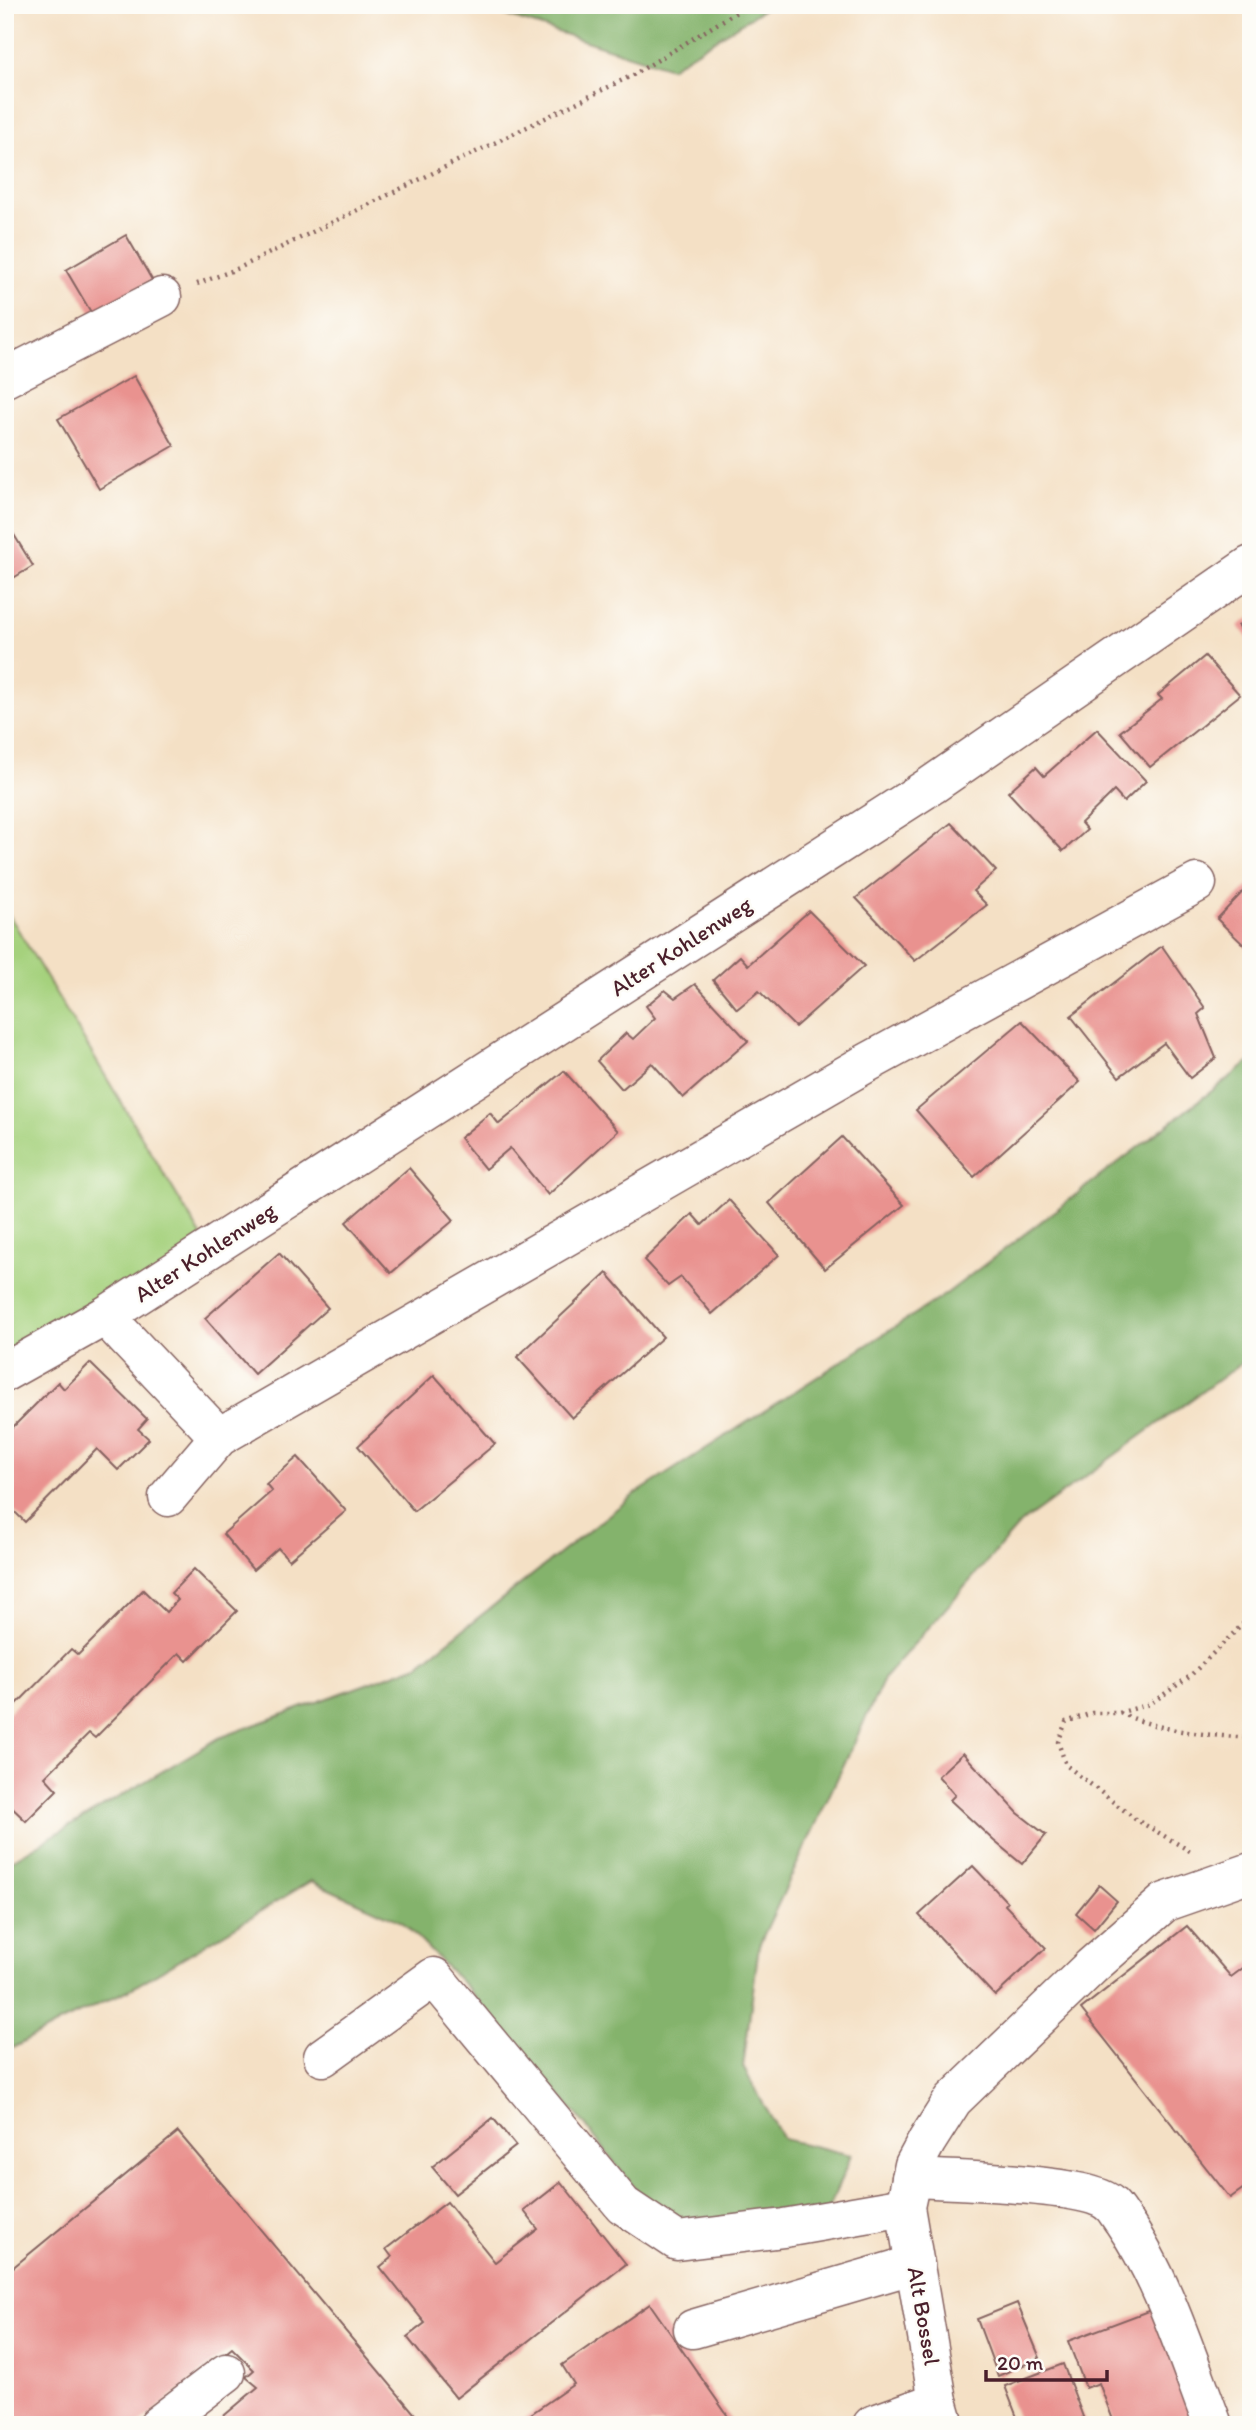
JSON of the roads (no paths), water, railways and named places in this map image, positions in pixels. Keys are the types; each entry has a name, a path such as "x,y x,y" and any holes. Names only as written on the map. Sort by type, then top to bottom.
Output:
{"street":[{"path":"5,378 162,297"},
{"name":"Alter Kohlenweg","path":"5,1372 105,1316 932,785 1251,565"},
{"path":"168,1497 219,1437 866,1064 1197,883"},
{"path":"105,1316 219,1437"},
{"path":"908,2192 914,2165 953,2100 1016,2037 1091,1966 1165,1902 1237,1876"},
{"path":"323,2057 434,1977 623,2205 677,2241 784,2228 908,2192 1061,2189 1094,2196 1110,2204 1135,2239 1164,2301 1213,2425"},
{"name":"Alt Bossel","path":"908,2192 915,2264 942,2413"},
{"path":"693,2329 915,2264"},
{"path":"158,2425 226,2372"},
{"path":"872,2425 942,2413"}]}
